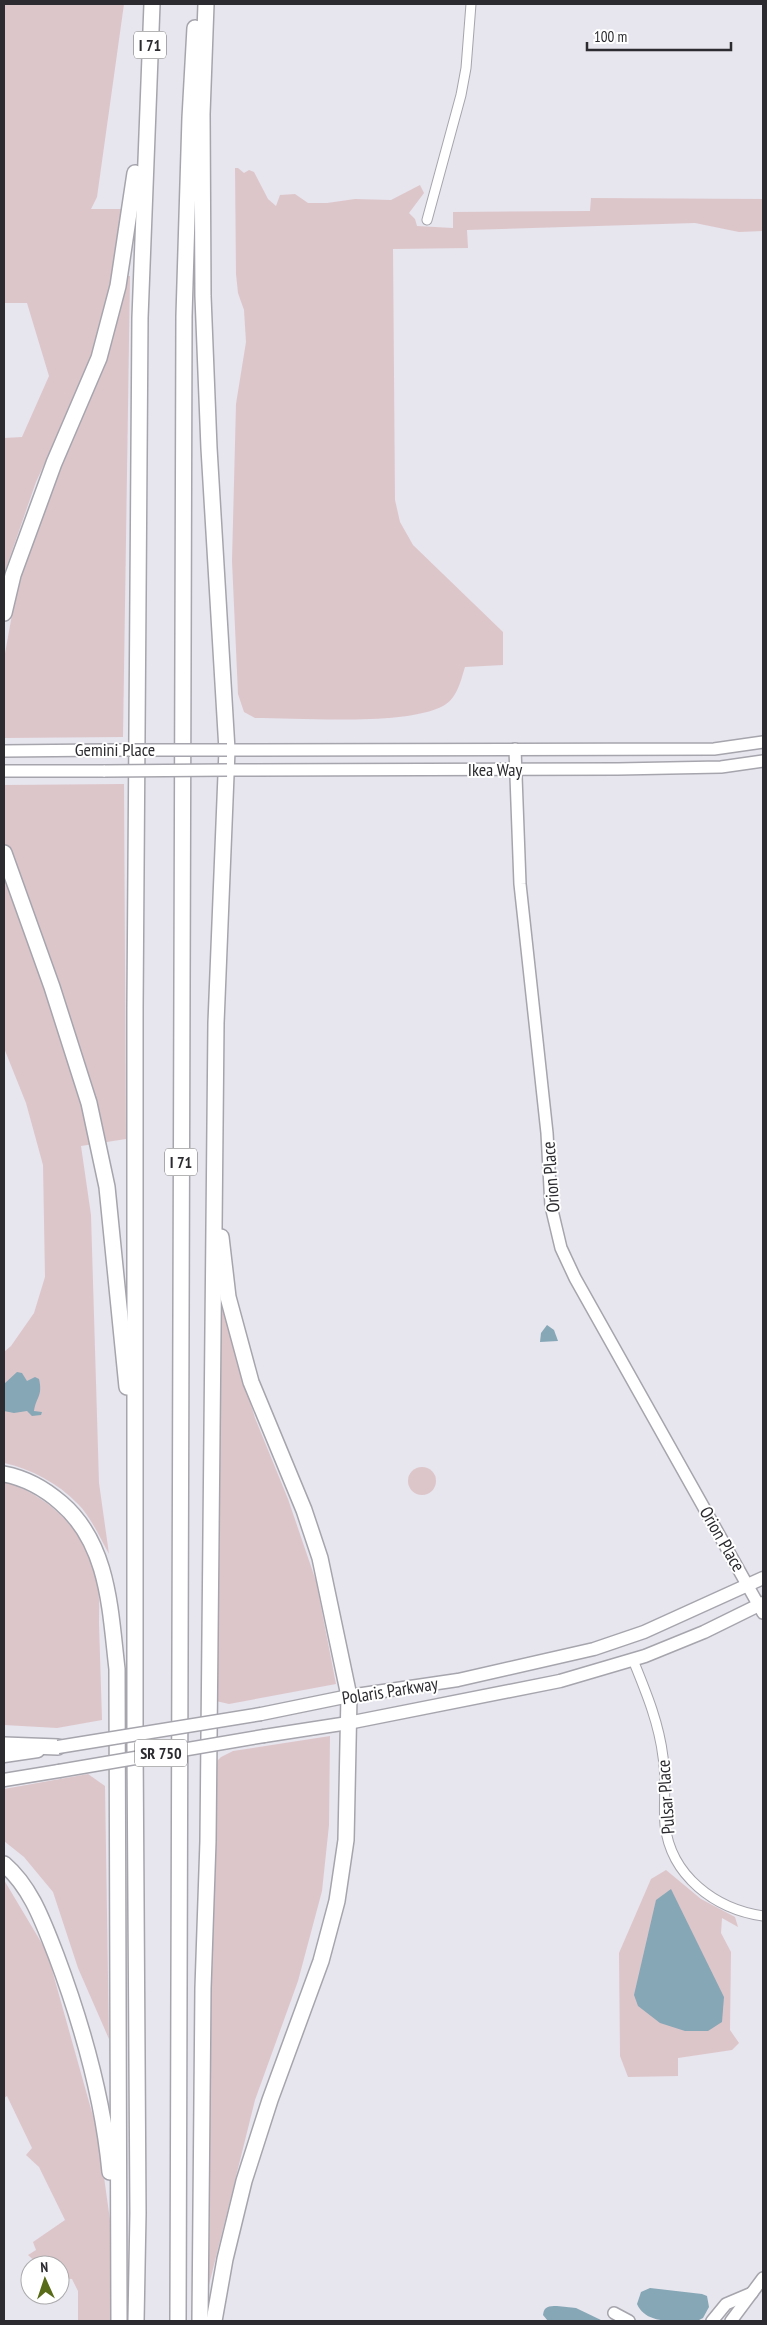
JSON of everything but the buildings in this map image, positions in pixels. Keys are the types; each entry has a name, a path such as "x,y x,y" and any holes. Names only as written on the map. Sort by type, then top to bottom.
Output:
{"highway":[{"name":"I 71","path":"136,2321 138,2147 134,1469 140,318 152,4"},
{"name":"I 71","path":"178,2321 176,2240 184,316 190,118 197,4"},
{"path":"200,2321 203,1988 208,1841 216,1023 227,770 209,448 203,296 202,114 206,4"},
{"path":"4,613 13,575 54,463 99,358 118,286 148,87"},
{"path":"4,853 52,986 86,1094 108,1187 134,1469"},
{"path":"214,1176 228,1297 251,1382 304,1510 320,1558 349,1696 346,1840 332,1926 252,2153 231,2234 214,2321"},
{"path":"4,1474 16,1476 49,1492 77,1516 91,1539 102,1567 109,1604 117,1669 119,2321"},
{"path":"4,1745 58,1747"},
{"path":"4,1864 17,1876 39,1913 72,1997 93,2073 104,2132 110,2169 118,2272"}],"main road":[{"name":"Ikea Way","path":"227,750 714,749 763,742"},
{"name":"Orion Place","path":"516,749 515,770 520,884 547,1133 551,1206 561,1248 575,1278 635,1387 762,1607"},
{"name":"Gemini Place","path":"4,752 227,750"},
{"name":"Ikea Way","path":"227,770 515,770 721,767 763,761"},
{"name":"Gemini Place","path":"4,771 227,770"},
{"name":"Polaris Parkway","path":"4,1756 261,1714 349,1696 458,1680 594,1649 644,1632 750,1586 763,1578"},
{"name":"Polaris Parkway","path":"4,1780 348,1723 560,1681 633,1660 762,1607"},
{"path":"731,2321 763,2278"},
{"path":"712,2321 726,2304 753,2292"},
{"path":"614,2313 629,2321"}],"street":[{"path":"427,220 461,94 466,68 471,4"},
{"name":"Pulsar Place","path":"633,1660 646,1691 661,1740 666,1781 665,1823 667,1837 675,1859 691,1880 714,1900 734,1909 763,1916"}],"shaded area":[{"path":"4,4 124,4 97,197 91,209 122,209 115,262 95,345 75,397 36,482 4,574 4,438 22,437 49,376 27,303 4,303"},
{"path":"235,168 244,173 249,170 254,172 268,199 276,206 280,195 295,194 308,203 327,203 355,199 391,200 420,185 424,193 409,213 415,219 417,226 453,228 453,212 590,211 591,198 763,199 763,231 739,232 695,223 467,230 468,248 393,249 395,500 400,522 413,545 503,632 503,665 465,667 455,694 443,706 426,712 379,719 255,718 244,712 238,694 232,561 236,404 246,342 244,310 238,293 236,274"},
{"path":"125,276 130,276 123,737 4,738 4,659 15,598 39,518"},
{"path":"124,784 126,1139 81,1146 91,1215 99,1483 109,1554 87,1515 70,1496 53,1483 34,1473 4,1463 4,1352 11,1346 34,1313 45,1277 43,1165 26,1103 4,1048 4,785"},
{"path":"221,1303 255,1418 288,1499 316,1581 336,1684 229,1704 216,1701"},
{"path":"422,1467 432,1471 436,1481 432,1491 422,1495 412,1491 408,1481 412,1471"},
{"path":"4,1481 21,1488 52,1507 75,1532 85,1547 92,1564 99,1598 102,1720 57,1728 4,1725"},
{"path":"330,1736 329,1825 322,1891 298,1981 255,2100 209,2285 212,1766 221,1757 233,1751"},
{"path":"88,1774 105,1786 109,2039 78,1968 53,1892 24,1857 4,1841 4,1789"},
{"path":"666,1870 701,1899 735,1917 738,1927 722,1918 721,1933 731,1952 730,2030 739,2043 732,2050 678,2058 678,2076 628,2077 620,2056 619,1953 651,1879"},
{"path":"4,1880 47,1952 98,2134 110,2220 111,2321 78,2321 78,2291 72,2279 70,2279 70,2255 28,2255 36,2250 33,2242 65,2220 39,2167 26,2155 32,2148 7,2096 4,2098"}],"water":[{"path":"547,1325 554,1330 558,1341 540,1342 541,1333"},
{"path":"17,1372 22,1373 27,1381 35,1377 39,1379 40,1393 34,1411 42,1412 41,1415 32,1416 27,1411 14,1413 4,1411 4,1384"},
{"path":"671,1889 724,1997 722,2022 708,2031 685,2031 660,2023 638,2006 634,1995 656,1900"},
{"path":"650,2288 702,2294 707,2296 709,2307 703,2318 697,2321 654,2319 641,2311 637,2304 641,2292"},
{"path":"549,2306 576,2308 603,2321 548,2321 543,2315 544,2310"}]}
